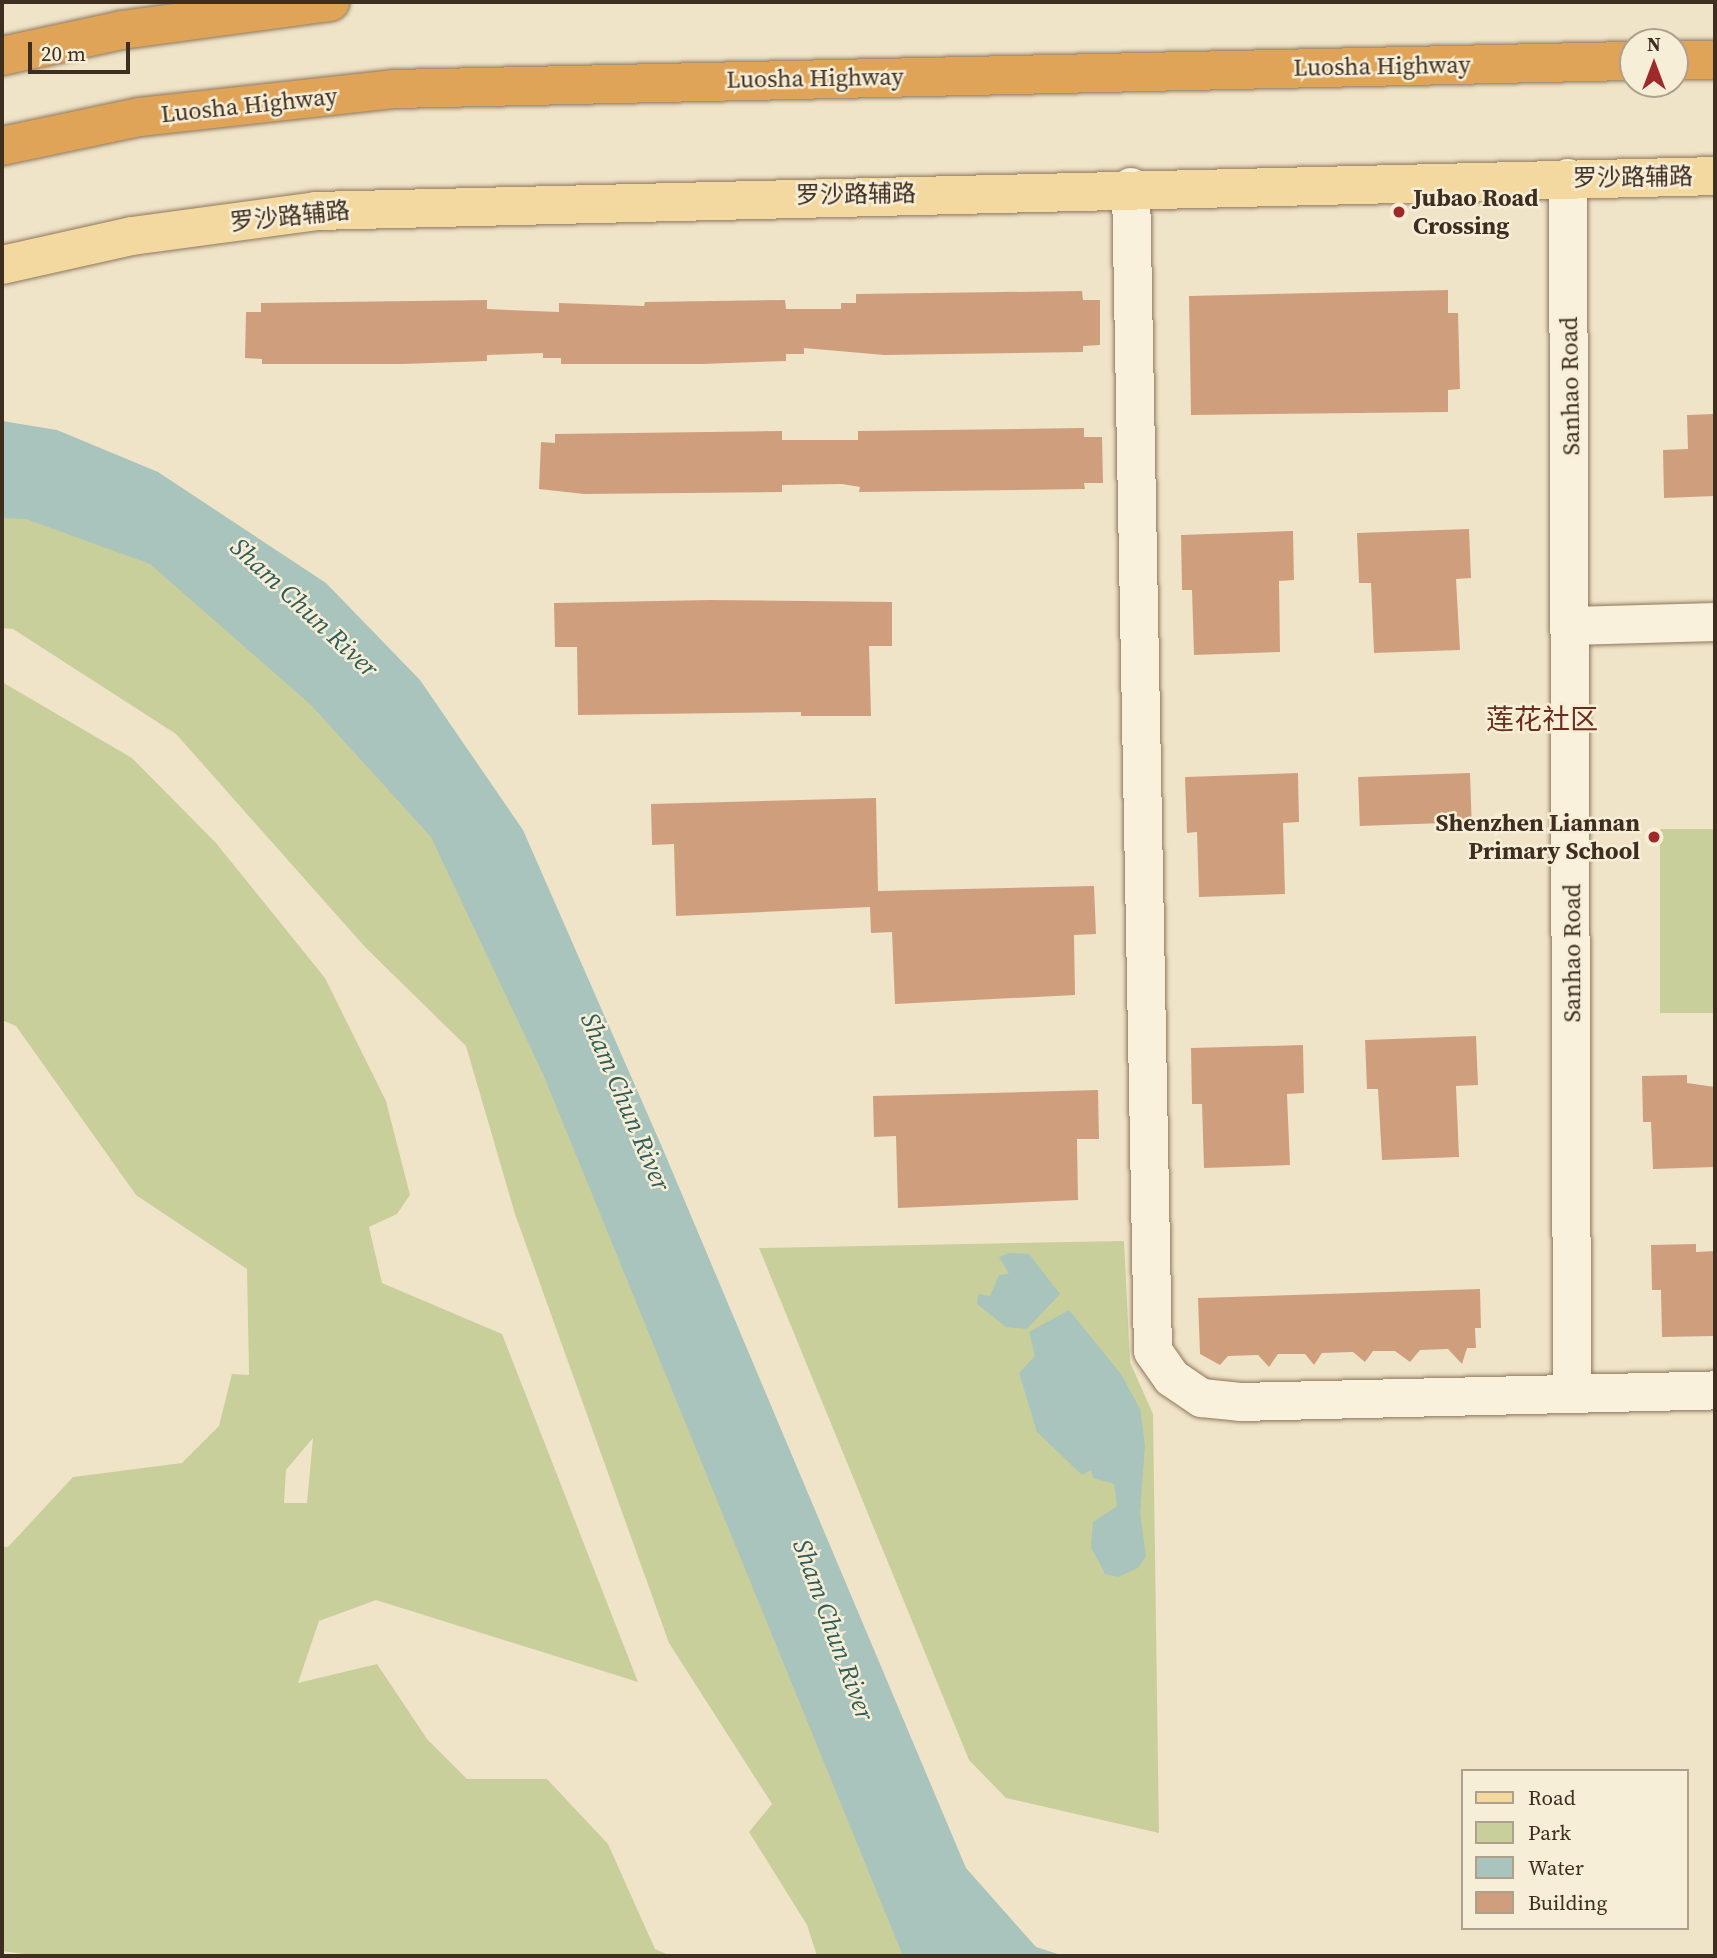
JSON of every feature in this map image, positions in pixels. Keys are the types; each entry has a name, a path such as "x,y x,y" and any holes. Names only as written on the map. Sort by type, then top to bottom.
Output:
{"highway":[{"path":"2,56 122,30 330,2"},
{"path":"1689,60 1715,60"},
{"name":"Luosha Highway","path":"2,146 141,117 395,89 1619,61"}],"main road":[{"name":"罗沙路辅路","path":"2,265 132,236 316,211 1131,187 1715,176"}],"street":[{"name":"Sanhao Road","path":"1568,178 1572,626 1572,1392"},
{"path":"1131,187 1153,1351 1172,1378 1202,1398 1240,1402 1715,1390"},
{"path":"1572,626 1715,622"}],"green space":[{"path":"2,459 178,529 465,809 974,1956 817,1956 807,1925 749,1832 772,1804 669,1643 515,1214 466,1046 365,947 176,734 13,629 2,628"},
{"path":"2,682 132,758 216,843 325,978 386,1101 410,1195 397,1214 369,1227 382,1283 502,1334 638,1682 376,1600 319,1621 298,1683 377,1664 427,1739 467,1779 547,1779 608,1844 655,1949 671,1956 38,1956 2,1951 2,1547 8,1547 73,1477 182,1463 219,1426 232,1374 249,1375 247,1269 136,1195 16,1026 2,1020","holes":["313,1438 307,1503 284,1503 286,1470"]},
{"path":"1660,829 1715,829 1715,1013 1660,1013"},
{"path":"1124,1241 1130,1362 1153,1414 1159,1833 1006,1798 969,1760 759,1248"}],"water":[{"name":"Sham Chun River","path":"2,421 57,430 158,472 326,583 420,680 523,830 662,1147 966,1868 1036,1947 1064,1956 903,1956 543,1074 431,837 311,705 150,564 26,519 2,518"},
{"path":"1009,1253 1029,1254 1060,1294 1027,1329 1006,1327 977,1304 978,1294 990,1296 999,1275 1009,1274 999,1257"},
{"path":"1069,1310 1121,1374 1140,1409 1145,1445 1140,1513 1146,1556 1138,1568 1118,1577 1105,1574 1091,1547 1093,1522 1117,1506 1114,1484 1093,1478 1091,1470 1082,1475 1037,1432 1019,1373 1035,1356 1029,1332"}],"building":[{"path":"1448,290 1448,313 1458,313 1460,389 1448,390 1448,412 1191,415 1189,296"},
{"path":"1082,291 1083,300 1100,300 1100,345 1083,346 1083,352 884,355 804,348 804,354 786,354 786,361 702,364 561,364 561,358 543,358 543,353 487,355 487,361 403,364 262,364 262,359 245,358 246,312 261,312 261,303 487,300 487,309 559,312 559,303 644,306 645,302 785,300 786,309 841,309 841,303 856,303 856,294"},
{"path":"1715,414 1715,496 1664,498 1663,450 1688,449 1687,415"},
{"path":"1084,428 1084,437 1102,437 1103,483 1084,483 1085,489 859,492 860,487 842,484 782,485 782,492 584,494 539,489 541,442 555,443 555,434 782,431 782,440 858,440 858,431"},
{"path":"1469,529 1471,578 1456,579 1460,650 1374,653 1371,583 1359,583 1357,533"},
{"path":"1293,531 1294,580 1279,581 1280,652 1194,655 1192,590 1182,590 1181,535"},
{"path":"710,600 892,602 892,646 869,646 871,716 801,716 801,712 578,715 577,647 555,647 554,603"},
{"path":"1298,773 1299,822 1283,823 1285,894 1199,897 1197,832 1187,833 1185,777"},
{"path":"1470,773 1472,822 1360,826 1358,777"},
{"path":"876,798 878,891 1094,886 1096,934 1074,935 1075,995 895,1004 892,932 871,933 870,907 676,916 674,844 652,845 651,804"},
{"path":"1476,1036 1478,1085 1456,1086 1459,1157 1382,1160 1378,1089 1367,1089 1365,1040"},
{"path":"1303,1045 1304,1093 1287,1094 1290,1165 1204,1168 1202,1104 1192,1104 1191,1048"},
{"path":"1687,1075 1687,1083 1715,1087 1715,1167 1653,1169 1651,1122 1643,1122 1642,1076"},
{"path":"1098,1090 1099,1139 1077,1139 1078,1200 898,1208 896,1136 874,1137 873,1096"},
{"path":"1696,1244 1696,1252 1715,1251 1715,1336 1662,1337 1661,1290 1652,1290 1651,1245"},
{"path":"1480,1289 1481,1328 1475,1328 1476,1348 1467,1348 1462,1364 1448,1349 1420,1350 1410,1362 1395,1351 1373,1351 1365,1362 1353,1352 1322,1353 1314,1365 1305,1354 1278,1354 1269,1367 1258,1355 1228,1356 1220,1365 1200,1354 1198,1298"}],"place":[{"name":"Jubao Road Crossing","path":"1399,212"},
{"name":"Shenzhen Liannan Primary School","path":"1654,837"}],"district":[{"name":"莲花社区","path":"1542,719"}]}
